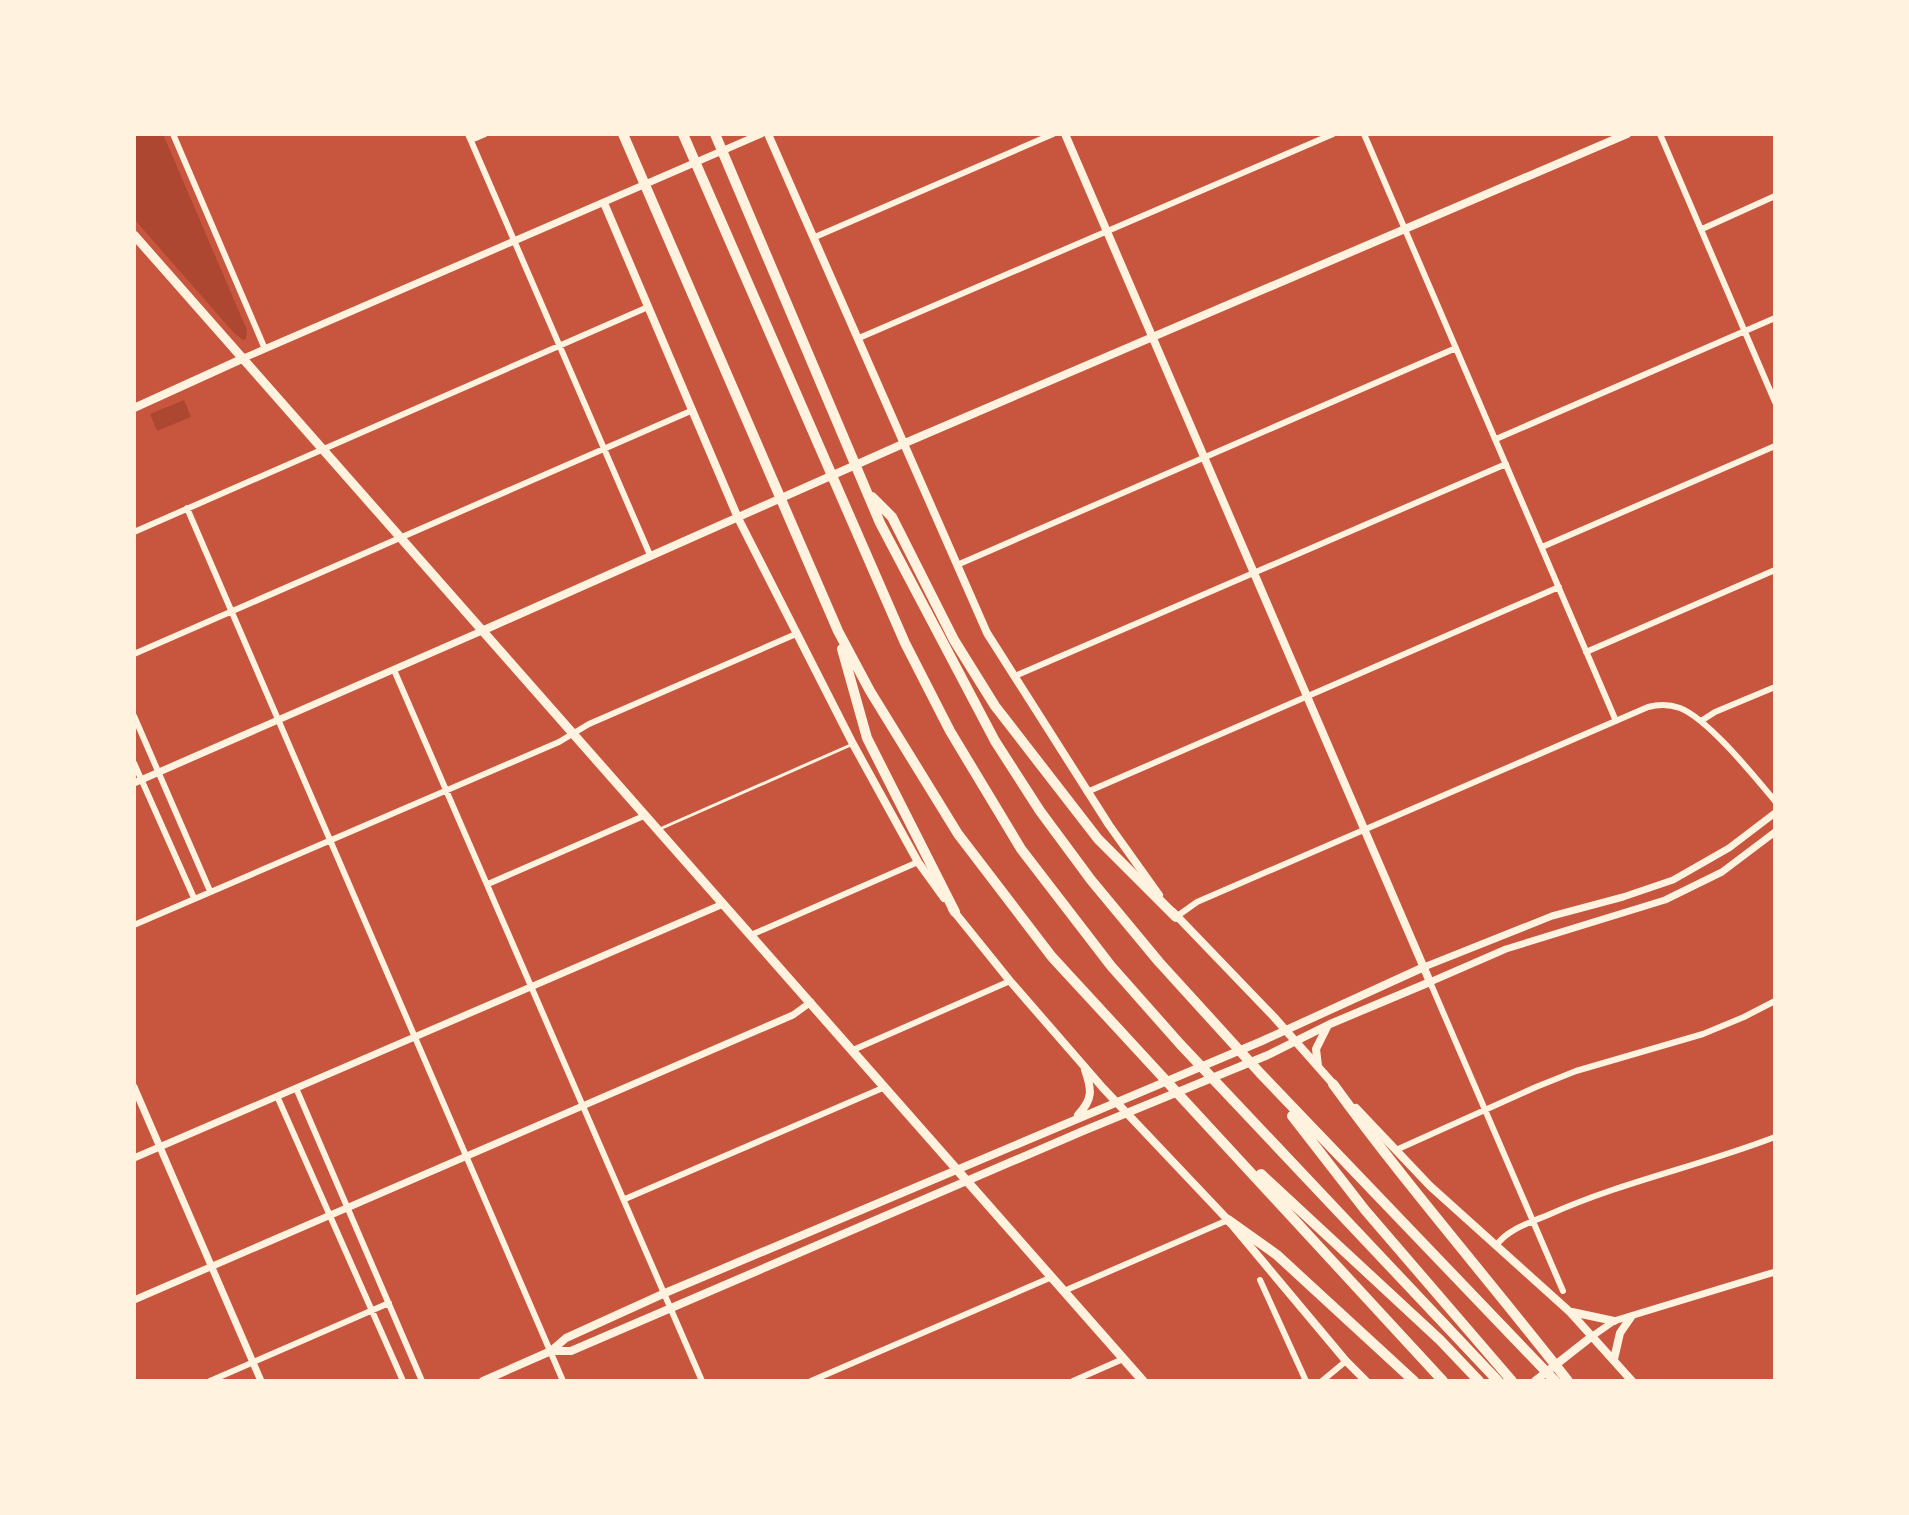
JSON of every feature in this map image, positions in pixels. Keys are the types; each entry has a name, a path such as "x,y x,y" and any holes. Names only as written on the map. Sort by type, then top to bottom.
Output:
{"highway":[{"path":"683,134 905,643 950,731 1021,849 1111,966 1180,1044 1498,1381"},
{"path":"715,134 880,523 995,741 1040,811 1091,880 1159,962 1260,1073 1555,1381"},
{"path":"625,139 838,631 933,795 997,888 1052,957 1443,1381"},
{"path":"866,490 892,517 954,640 995,706 1098,839 1176,917"},
{"path":"838,631 867,738 955,912"},
{"path":"1260,1073 1365,1210 1512,1381"},
{"path":"1333,1084 1377,1144 1568,1381"},
{"path":"1187,1103 1440,1340 1479,1381"},
{"path":"1228,1220 1277,1255 1414,1381"}],"main road":[{"path":"768,134 987,633 1132,859 1176,917 1441,1197 1570,1312 1632,1381"},
{"path":"551,1351 571,1351 672,1309 1296,1043 1330,1024 1430,982 1065,134"},
{"path":"484,630 905,443 1627,134"},
{"path":"604,203 738,518 853,744 918,862 1010,981 1083,1066 1228,1220 1366,1381"},
{"path":"134,235 1143,1381"},
{"path":"134,408 244,358"},
{"path":"483,1381 551,1351 566,1338 665,1293 1262,1041 1424,967"},
{"path":"1318,1067 1316,1049 1330,1024"},
{"path":"1076,1117 1091,1099 1091,1088 1083,1066"},
{"path":"867,1206 874,1222"},
{"path":"1570,1312 1614,1321"},
{"path":"1614,1359 1620,1333 1631,1317"},
{"path":"1535,1381 1591,1337"}],"street":[{"path":"173,134 265,349"},
{"path":"485,134 470,137 650,555"},
{"path":"244,358 761,134"},
{"path":"815,237 1053,134"},
{"path":"859,338 1333,134"},
{"path":"1364,134 1616,721"},
{"path":"1660,134 1775,402"},
{"path":"1702,229 1775,196"},
{"path":"134,532 648,307"},
{"path":"1496,439 1775,318"},
{"path":"957,565 1456,348"},
{"path":"134,654 693,410"},
{"path":"1542,547 1775,446"},
{"path":"1015,676 1506,464"},
{"path":"187,508 563,1381"},
{"path":"1586,652 1775,570"},
{"path":"1087,792 1559,587"},
{"path":"138,782 484,630"},
{"path":"134,925 559,742 572,733 796,634"},
{"path":"394,670 702,1381"},
{"path":"1701,721 1775,687"},
{"path":"1176,917 1197,902 1365,827 1660,704 1683,709 1701,721 1775,801"},
{"path":"134,716 210,891"},
{"path":"134,763 138,782 194,898"},
{"path":"1424,967 1552,916 1673,880 1701,866 1775,813"},
{"path":"488,884 646,815"},
{"path":"1563,1291 1430,982 1506,949 1665,900 1722,872 1775,832"},
{"path":"751,935 918,862"},
{"path":"1623,897 1627,912"},
{"path":"134,1158 723,904"},
{"path":"853,1050 1010,981"},
{"path":"1396,1150 1576,1071 1703,1034 1775,1001"},
{"path":"134,1300 793,1015 811,1002"},
{"path":"134,1087 261,1381"},
{"path":"625,1199 885,1087"},
{"path":"296,1088 422,1381"},
{"path":"277,1096 403,1381"},
{"path":"1496,1246 1500,1239 1532,1222 1603,1192 1730,1154 1775,1137"},
{"path":"1064,1291 1228,1220"},
{"path":"1591,1337 1614,1321 1775,1272"},
{"path":"811,1381 1052,1277"},
{"path":"1260,1280 1306,1381"},
{"path":"210,1381 389,1303"},
{"path":"1073,1381 1123,1359"},
{"path":"1322,1381 1346,1361"}],"lane":[{"path":"659,830 853,744"}],"shaded area":[{"path":"134,134 163,134 247,330 246,339 234,333 134,219"},
{"path":"184,400 191,417 157,431 150,414"}]}
